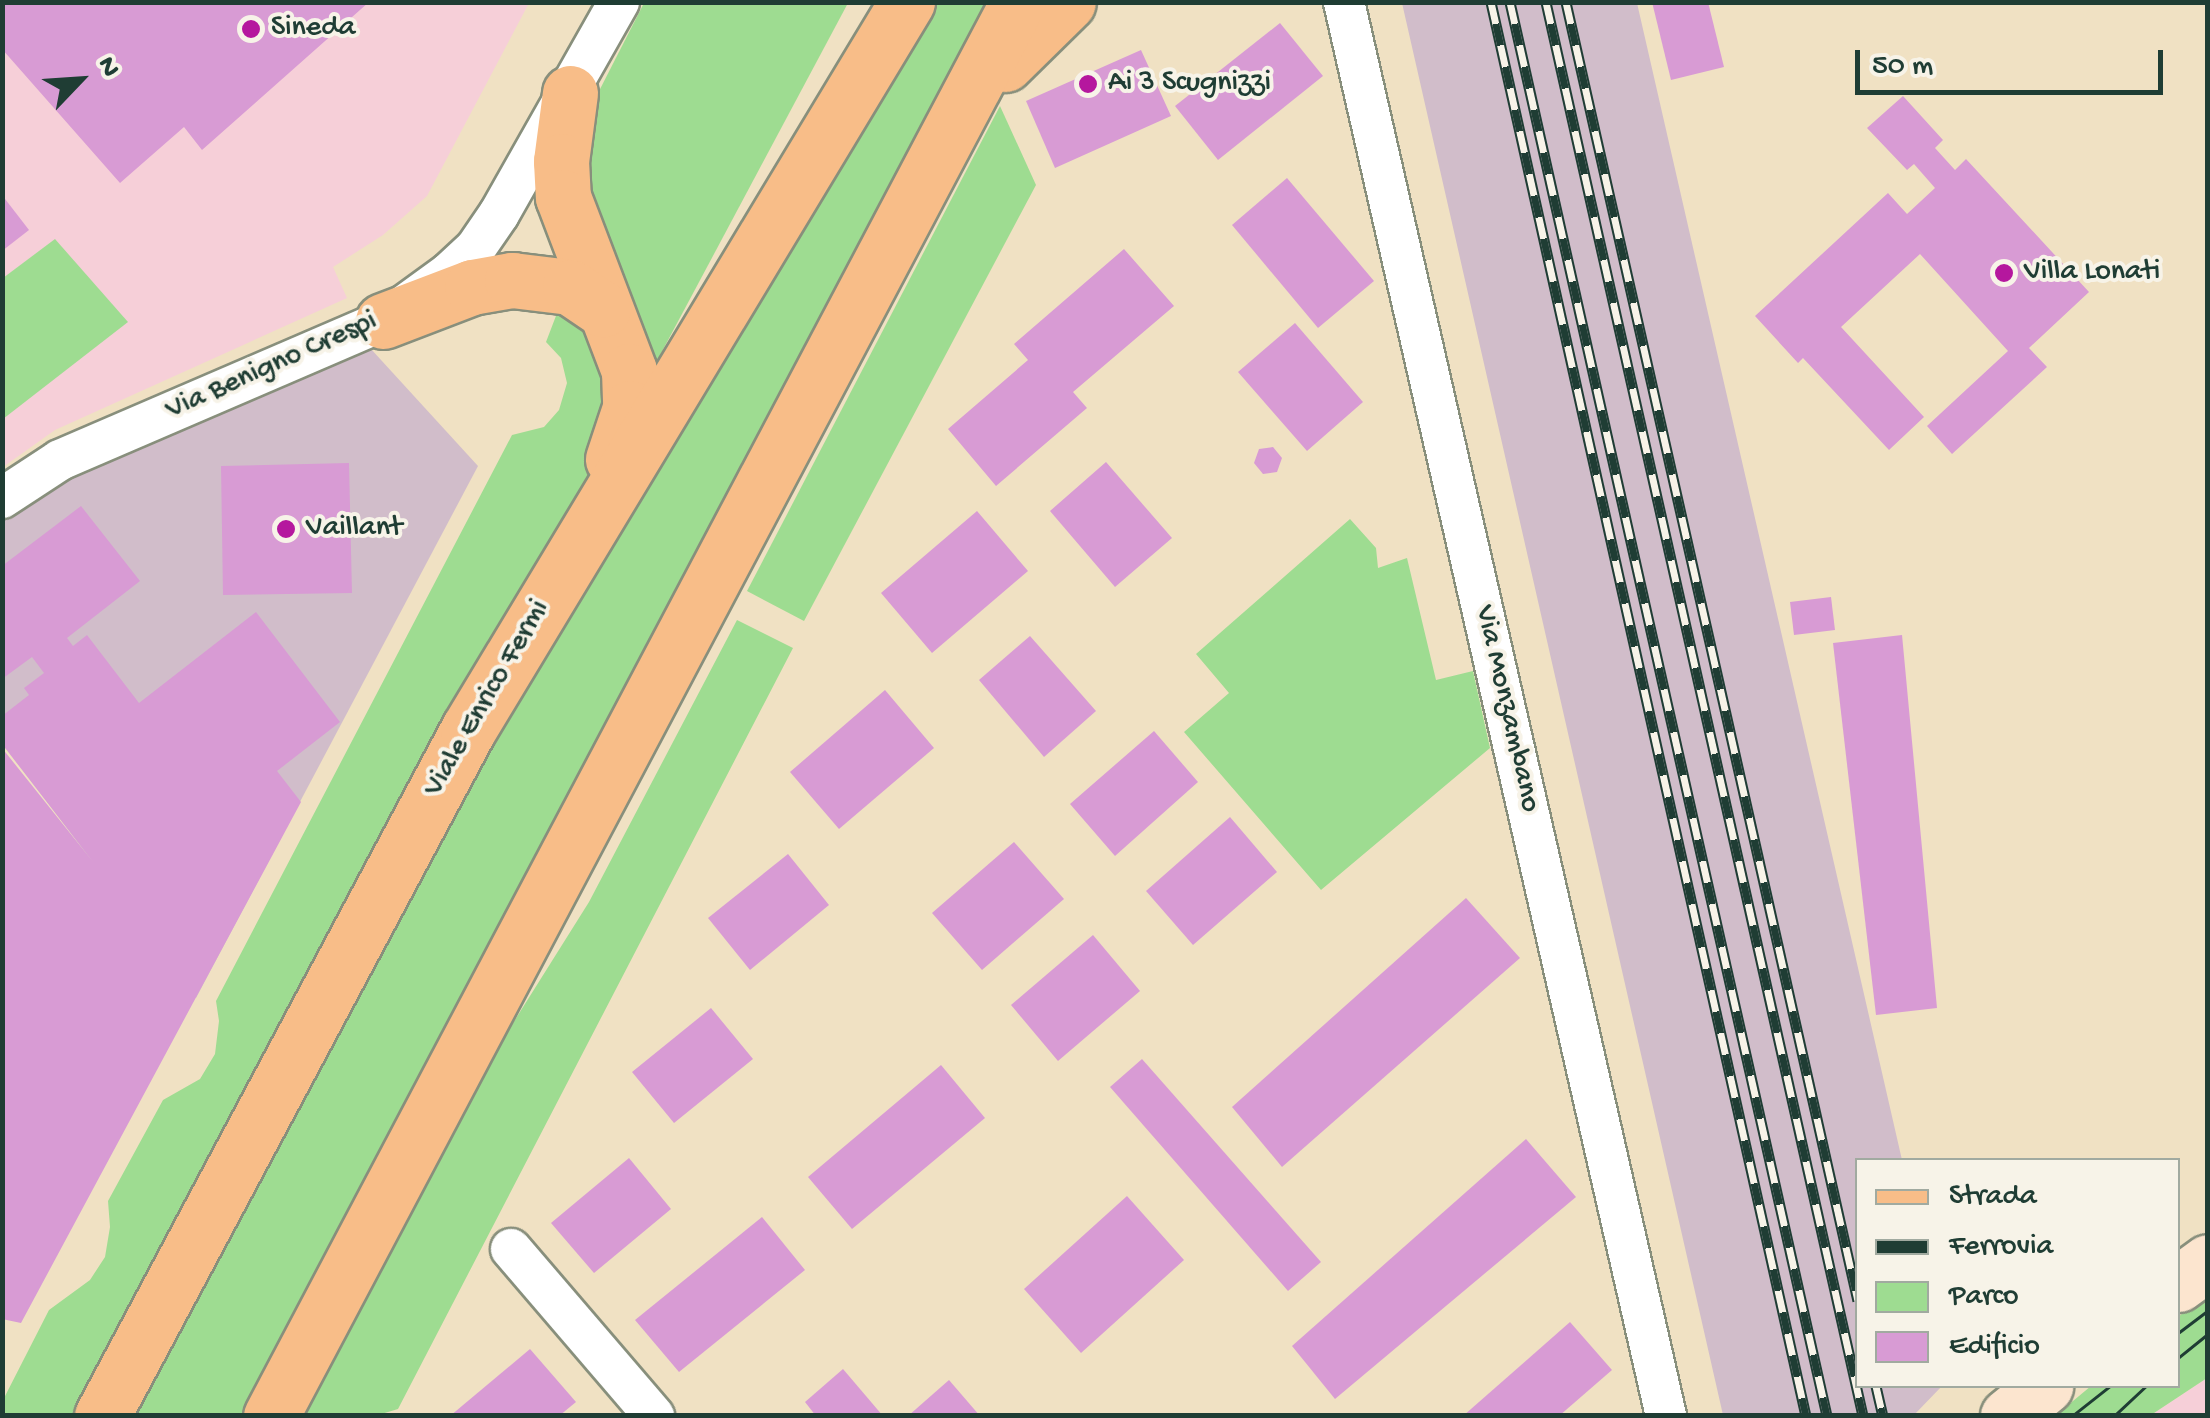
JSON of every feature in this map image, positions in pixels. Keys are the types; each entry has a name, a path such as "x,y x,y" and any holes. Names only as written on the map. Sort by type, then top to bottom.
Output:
{"main road":[{"name":"Viale Enrico Fermi","path":"102,1416 411,833 594,518 908,2"},
{"path":"272,1416 1018,2"},
{"path":"959,114 1026,40 1068,2"},
{"path":"570,93 561,161 563,197 629,371 630,408 594,518"},
{"path":"383,321 472,287 512,280 570,288 603,309"},
{"path":"2180,1283 2208,1262"},
{"path":"2008,1416 2043,1388"}],"street":[{"path":"570,93 620,2"},
{"name":"Via Monzambano","path":"1344,2 1666,1416"},
{"name":"Via Benigno Crespi","path":"2,498 60,460 383,321 475,248 570,93"},
{"path":"511,1248 654,1416"}],"shaded area":[{"path":"3,3 529,3 427,196 383,235 333,267 347,298 55,430 3,467"},
{"path":"1402,3 1637,3 1902,1158 1855,1158 1855,1388 1940,1388 1914,1415 1723,1415"},
{"path":"360,337 478,466 196,998 3,744 3,504"},
{"path":"2207,1378 2207,1415 2151,1415"}],"green space":[{"path":"644,3 848,3 651,372 594,242 583,136 597,95"},
{"path":"933,3 985,3 247,1415 126,1416 496,722"},
{"path":"1000,106 1036,185 804,621 747,591"},
{"path":"55,239 128,322 3,419 3,278"},
{"path":"559,308 585,326 603,356 603,420 587,481 77,1415 3,1415 2,1402 49,1310 90,1280 105,1257 110,1227 108,1201 163,1100 200,1079 215,1054 219,1021 216,1001 512,435 544,427 559,410 567,383 561,358 546,342"},
{"path":"1350,519 1376,548 1378,568 1407,558 1436,680 1473,671 1490,748 1321,890 1184,732 1229,693 1196,654"},
{"path":"737,620 793,648 398,1409 378,1415 295,1416 481,1074 589,902"},
{"path":"2207,1294 2207,1378 2151,1415 2055,1416 2089,1388 2180,1388 2180,1315"}],"building":[{"path":"2,2 369,2 202,150 184,127 120,183 2,49"},
{"path":"1652,2 1708,2 1724,67 1671,80"},
{"path":"1280,23 1323,76 1218,160 1175,106"},
{"path":"1141,50 1171,116 1055,168 1026,101"},
{"name":"Villa Lonati","path":"1903,96 1943,140 1935,148 1955,170 1966,159 2089,292 2029,348 2047,367 1952,454 1927,426 2008,351 1920,254 1841,327 1924,417 1889,450 1803,358 1798,363 1755,316 1888,193 1907,214 1935,188 1914,164 1907,170 1867,128"},
{"path":"1287,178 1374,281 1318,328 1232,225"},
{"path":"2,195 29,230 2,251"},
{"path":"1124,249 1174,306 1073,392 1087,408 996,486 948,429 1028,360 1014,344"},
{"path":"1295,323 1363,402 1307,451 1238,372"},
{"path":"1273,447 1282,458 1277,472 1263,474 1254,463 1259,449"},
{"path":"1106,462 1172,538 1115,587 1050,511"},
{"name":"Vaillant","path":"349,463 352,593 223,595 221,466"},
{"path":"81,506 140,581 67,638 73,646 87,635 139,703 256,612 340,722 277,771 301,802 21,1323 2,1319 2,748 94,863 2,744 2,716 29,695 24,688 44,673 32,657 2,679 2,566"},
{"path":"977,511 1028,571 932,653 881,593"},
{"path":"1831,597 1835,630 1794,635 1790,602"},
{"path":"1902,635 1937,1008 1876,1015 1833,643"},
{"path":"1030,636 1096,711 1044,757 979,680"},
{"path":"885,690 934,748 839,829 790,772"},
{"path":"1154,731 1198,782 1115,856 1070,804"},
{"path":"1230,817 1277,872 1193,945 1146,891"},
{"path":"1014,842 1064,899 982,970 932,913"},
{"path":"788,854 829,905 750,970 708,918"},
{"path":"1466,898 1520,958 1282,1167 1232,1107"},
{"path":"1093,935 1140,991 1058,1061 1011,1005"},
{"path":"711,1008 753,1059 674,1123 632,1072"},
{"path":"1142,1059 1321,1262 1288,1291 1110,1087"},
{"path":"941,1065 985,1118 852,1229 808,1177"},
{"path":"1526,1139 1576,1197 1335,1399 1292,1346"},
{"path":"629,1158 671,1209 594,1273 551,1223"},
{"path":"1127,1196 1184,1260 1081,1353 1024,1289"},
{"path":"762,1217 805,1270 679,1372 635,1320"},
{"path":"1570,1322 1612,1370 1559,1416 1463,1416"},
{"path":"530,1349 576,1402 559,1416 450,1416"},
{"path":"843,1369 883,1416 816,1416 805,1402"},
{"path":"949,1380 980,1416 908,1416"}],"tram line":[{"path":"2180,1331 2208,1310"},
{"path":"2180,1356 2208,1334"},
{"path":"2072,1416 2107,1388"},
{"path":"2114,1416 2144,1388"}],"railway":[{"path":"1491,2 1806,1416"},
{"path":"1510,2 1827,1416"},
{"path":"1546,2 1855,1380"},
{"path":"1566,2 1855,1288"},
{"path":"1857,1388 1863,1416"},
{"path":"1876,1388 1883,1416"}],"place":[{"name":"Sineda","path":"251,29"},
{"name":"Ai 3 Scugnizzi","path":"1088,84"},
{"name":"Villa Lonati","path":"2004,273"},
{"name":"Vaillant","path":"286,529"}]}
